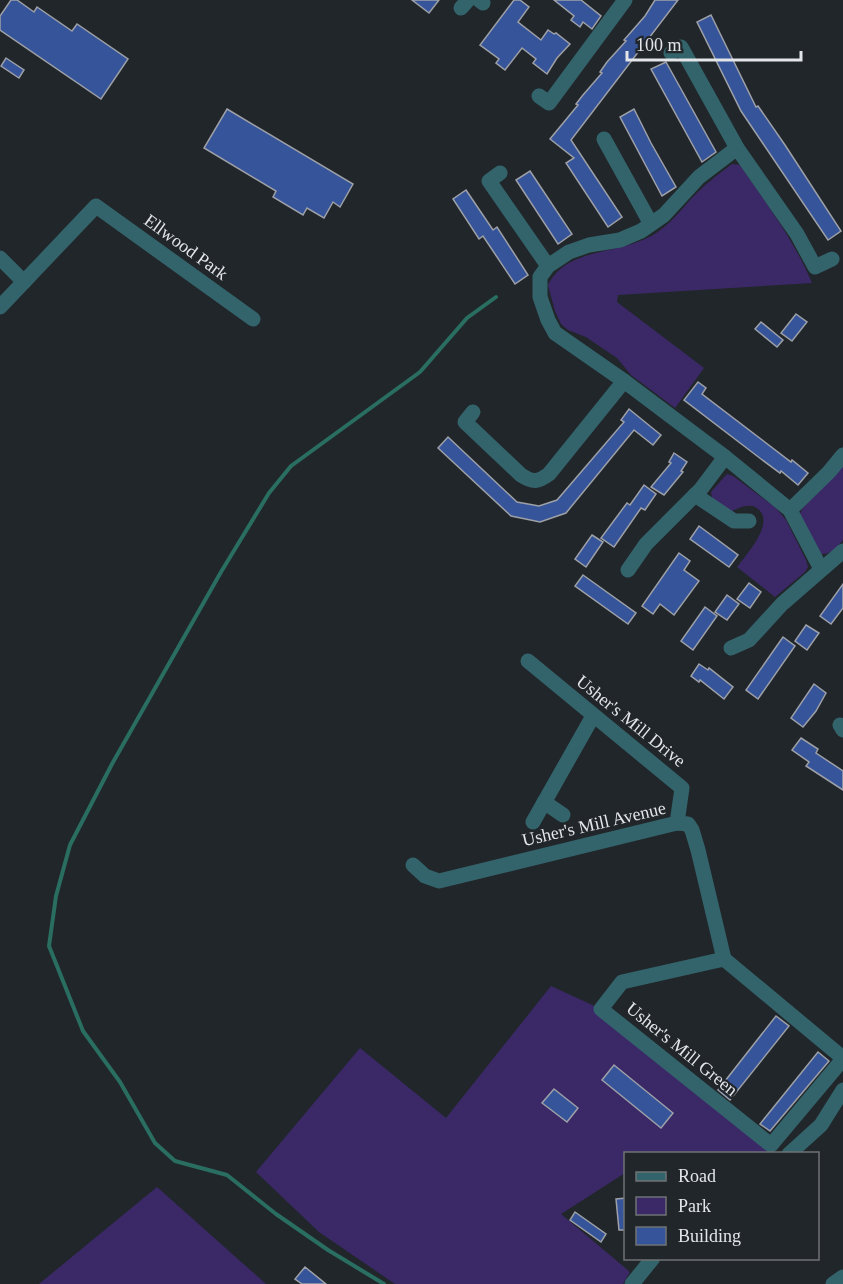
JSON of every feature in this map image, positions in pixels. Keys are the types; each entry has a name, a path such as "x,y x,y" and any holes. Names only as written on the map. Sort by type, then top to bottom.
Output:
{"street":[{"path":"539,96 549,104 623,1"},
{"path":"671,53 681,46 737,148 797,234 815,267 832,259"},
{"path":"604,139 651,224"},
{"path":"737,148 699,177 664,215 641,231 620,240 589,245 569,252 548,266 540,277 540,297 555,333 624,381 725,457 790,510 821,569"},
{"path":"500,173 489,181 548,266"},
{"name":"Ellwood Park","path":"24,282 96,206 254,319"},
{"path":"0,258 24,282 0,307"},
{"path":"473,412 465,422 521,475 531,481 539,481 549,474 624,381"},
{"path":"790,510 843,455"},
{"path":"628,570 646,544 695,495 725,457"},
{"path":"695,495 734,521 749,521"},
{"path":"731,648 749,640 770,615 843,550"},
{"name":"Usher's Mill Drive","path":"528,661 682,788 677,823"},
{"path":"533,822 593,716"},
{"path":"544,802 563,815"},
{"name":"Usher's Mill Avenue","path":"413,865 424,876 438,881 677,823 688,824 692,830 724,958"},
{"path":"724,958 843,1058"},
{"name":"Usher's Mill Green","path":"724,958 622,982 601,1009 771,1145 843,1058"},
{"path":"791,1152 821,1125 843,1090"},
{"path":"632,1284 651,1260"},
{"path":"833,1284 843,1277"}],"green space":[{"path":"732,164 740,165 769,208 797,252 812,283 618,295 617,302 704,368 675,408 631,375 617,358 586,337 568,330 561,324 548,285 556,273 578,259 633,244 658,232 700,190"},
{"path":"843,462 843,540 833,550 820,554 800,514"},
{"path":"727,474 776,508 786,520 806,560 808,567 805,572 775,597 737,567 757,540 761,532 763,517 753,506 730,512 713,502 711,492"},
{"path":"551,986 601,1009 771,1145 769,1152 624,1152 624,1174 561,1214 630,1272 623,1284 395,1284 319,1232 256,1172 360,1048 446,1118"},
{"path":"157,1187 266,1284 39,1284"}],"building":[{"path":"11,0 17,0 34,12 37,7 72,31 77,24 128,59 101,99 0,30 0,16"},
{"path":"412,0 439,0 429,13"},
{"path":"514,0 520,0 529,7 518,22 541,40 548,30 570,44 547,74 533,63 536,59 522,48 505,70 496,63 499,59 480,45"},
{"path":"554,0 581,0 601,16 592,29 583,22 580,27 571,20 574,16"},
{"path":"655,0 678,0 571,140 622,217 608,227 566,163 574,158 550,139 578,105 576,104 602,73 600,72 607,62 626,41 624,40 645,16"},
{"path":"711,15 756,107 758,106 785,145 841,231 828,240 741,111 697,22"},
{"path":"6,58 24,70 19,78 1,66"},
{"path":"666,62 716,152 702,162 651,69"},
{"path":"227,109 353,184 340,207 333,202 324,218 307,208 303,215 273,197 276,191 204,148"},
{"path":"634,109 676,187 662,196 620,117"},
{"path":"530,171 572,234 558,244 516,180"},
{"path":"466,190 493,230 497,227 528,275 515,284 483,236 479,239 453,199"},
{"path":"796,314 807,322 792,341 781,333"},
{"path":"761,322 783,340 777,347 755,329"},
{"path":"698,382 706,388 702,394 808,473 798,485 684,400"},
{"path":"629,409 661,435 653,445 634,430 566,513 540,522 511,516 438,448 448,437 517,502 539,506 557,500 624,422 621,420"},
{"path":"674,453 687,462 681,471 683,472 664,495 651,487 671,463 669,462"},
{"path":"644,485 656,494 645,510 641,508 614,547 601,538 627,503 630,505"},
{"path":"699,526 738,555 729,567 690,539"},
{"path":"592,535 603,542 586,567 575,559"},
{"path":"679,553 690,561 684,570 699,581 674,615 660,604 653,614 642,606"},
{"path":"583,575 636,613 628,624 575,586"},
{"path":"749,583 761,592 750,608 737,599"},
{"path":"843,584 843,608 831,624 820,616"},
{"path":"727,595 739,604 727,620 715,612"},
{"path":"705,607 717,616 693,650 681,641"},
{"path":"806,625 819,633 807,650 795,641"},
{"path":"783,637 795,646 758,699 746,690"},
{"path":"699,664 708,670 709,668 733,687 724,699 700,680 699,682 691,676"},
{"path":"814,684 826,693 816,711 803,727 791,718"},
{"path":"801,738 818,749 816,753 843,771 843,790 806,766 809,762 792,750"},
{"path":"776,1016 789,1026 730,1100 718,1090"},
{"path":"818,1052 829,1061 770,1131 760,1124"},
{"path":"614,1065 673,1113 661,1128 602,1080"},
{"path":"554,1089 578,1108 567,1122 542,1103"},
{"path":"624,1198 624,1230 619,1230 616,1199"},
{"path":"575,1212 606,1234 601,1242 570,1220"},
{"path":"305,1267 326,1284 302,1284 295,1279"}],"waterway":[{"path":"384,1284 328,1250 276,1214 227,1175 175,1161 155,1143 120,1082 83,1031 49,946 56,896 70,845 112,764 221,572 269,493 291,466 420,372 467,318 496,297"}]}
